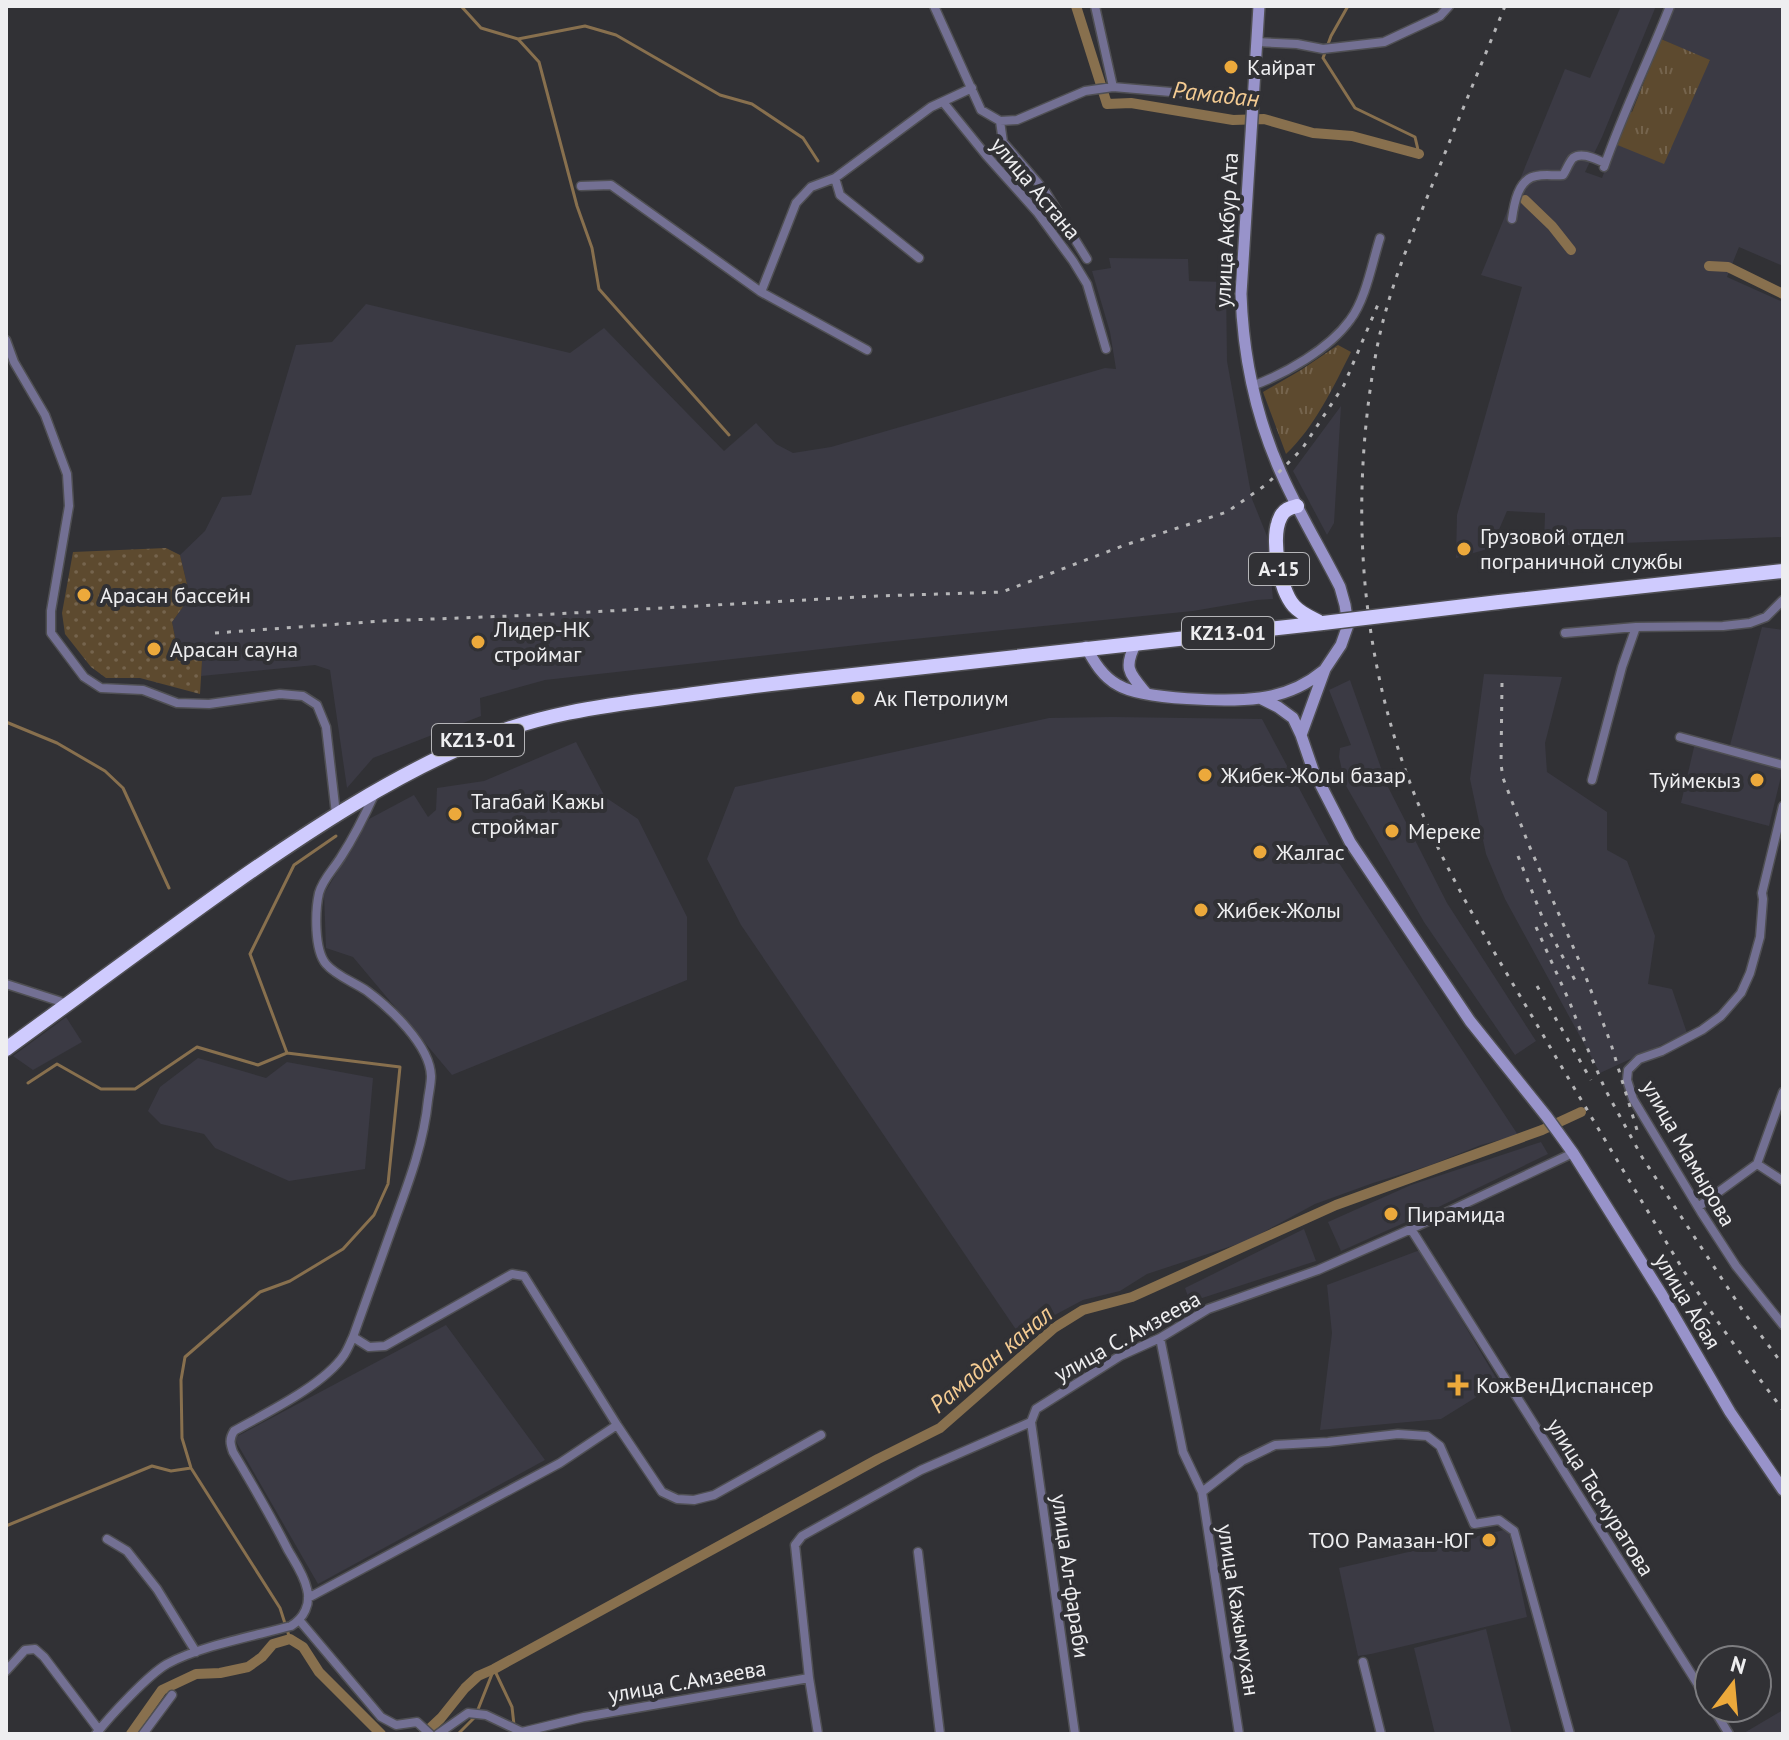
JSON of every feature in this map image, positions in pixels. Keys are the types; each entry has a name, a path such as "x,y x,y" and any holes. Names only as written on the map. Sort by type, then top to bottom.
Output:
{"highway":[{"name":"A-15","path":"1297,506 1286,510 1280,517 1276,538 1277,558 1289,599 1298,610 1322,623"},
{"name":"KZ13-01","path":"6,1049 174,925 336,814 404,775 521,724 569,712 749,686 1783,571"}],"main road":[{"name":"улица Акбур Ата","path":"1259,6 1241,294 1242,327 1252,386 1280,471 1340,587 1348,625 1341,645 1325,669 1301,735"},
{"path":"1136,643 1128,658 1129,670 1146,693"},
{"path":"1086,647 1103,673 1131,691 1204,700 1260,698 1289,691 1325,669"},
{"path":"1260,698 1293,718 1301,735"},
{"name":"улица Абая","path":"1301,735 1313,770 1350,842 1470,1021 1573,1153 1662,1295 1730,1412 1783,1490"}],"street":[{"name":"улица Астана","path":"934,6 981,110 1000,121 1017,120 1085,91 1113,87 1252,99"},
{"path":"1095,6 1113,87"},
{"path":"1257,42 1323,49 1384,42 1440,16 1449,6"},
{"path":"1512,219 1519,193 1529,178 1563,175 1577,156 1583,155 1605,165 1670,6"},
{"path":"761,292 796,203 811,187 835,178 931,107 972,88"},
{"name":"улица Астана","path":"943,102 1037,212 1073,261 1087,284 1106,349"},
{"name":"улица Астана","path":"1000,121 1003,142 1045,191 1087,259"},
{"path":"835,178 840,195 919,258"},
{"path":"581,186 611,185 761,292 867,350"},
{"path":"1252,386 1276,377 1327,344 1351,320 1380,238"},
{"path":"6,340 14,362 45,415 67,474 69,506 51,611 51,633 84,677 101,688 143,690 177,703 209,704 280,694 303,696 317,705 326,727 336,814"},
{"path":"1565,633 1750,623 1766,617 1783,600"},
{"path":"1592,780 1636,627"},
{"path":"1680,737 1783,765"},
{"path":"6,1671 25,1650 35,1649 98,1732 153,1673 196,1652 291,1626 300,1621 307,1606 308,1591 303,1577 233,1452 230,1436 310,1387 344,1355 416,1163 427,1114 431,1074 426,1055 389,1008 325,963 319,953 317,936 319,894 325,878 351,840 376,792"},
{"name":"улица Мамырова","path":"1783,806 1762,893 1760,937 1741,993 1721,1016 1683,1040 1639,1059 1631,1065 1626,1076 1633,1099 1698,1207 1736,1266 1783,1325"},
{"path":"6,984 69,1004"},
{"path":"1698,1207 1757,1164 1782,1097"},
{"name":"улица С. Амзеева","path":"809,1678 795,1545 802,1536 921,1470 1031,1422 1036,1409 1120,1356 1160,1338 1208,1309 1318,1270 1573,1153"},
{"path":"1757,1164 1783,1181"},
{"name":"улица Тасмуратова","path":"1411,1229 1693,1677"},
{"path":"353,1337 369,1347 385,1346 512,1274 524,1276 662,1492 677,1499 694,1500 714,1495 821,1435"},
{"name":"улица Кажымухан","path":"1160,1338 1183,1452 1202,1492 1239,1734"},
{"name":"улица Ал-фараби","path":"1031,1422 1075,1734"},
{"path":"308,1598 560,1463 617,1425"},
{"path":"1202,1492 1242,1461 1275,1445 1398,1434 1427,1436 1440,1446 1474,1524 1499,1520 1514,1531 1570,1734"},
{"path":"107,1539 127,1551 157,1589 196,1652"},
{"path":"918,1552 940,1734"},
{"path":"300,1621 381,1717 396,1725 417,1722 430,1734"},
{"path":"1363,1662 1381,1734"},
{"path":"809,1678 818,1734"},
{"name":"улица С.Амзеева","path":"438,1734 468,1713 486,1715 522,1732 584,1717 809,1678"},
{"path":"143,1734 172,1695"}],"shaded area":[{"path":"1621,6 1656,6 1585,172 1602,178 1615,144 1710,61 1661,39 1675,6 1783,6 1783,266 1739,247 1727,277 1783,302 1783,537 1544,546 1545,513 1507,511 1491,548 1456,558 1457,515 1522,287 1481,275 1565,69 1590,78"},
{"path":"1109,258 1188,259 1189,281 1226,282 1227,361 1252,499 1267,536 1273,599 1193,611 545,680 480,698 481,716 373,758 347,788 330,670 315,665 201,676 202,661 176,642 172,622 190,597 180,555 205,531 222,497 251,495 296,345 332,342 366,304 570,353 604,328 724,451 756,423 776,444 793,453 831,447 1105,368 1116,369 1110,332 1092,271 1111,268"},
{"path":"1341,406 1334,523 1327,535 1293,471"},
{"path":"1762,627 1783,630 1783,763 1729,749"},
{"path":"1484,674 1562,677 1545,743 1547,772 1607,812 1607,850 1627,861 1655,936 1648,984 1672,989 1687,1033 1600,1073 1505,899 1486,854 1470,779"},
{"path":"1350,680 1387,785 1447,903 1536,1041 1515,1055 1424,922 1345,784 1340,748 1351,745 1329,690"},
{"path":"1049,718 1262,719 1339,863 1518,1135 1481,1145 1315,1204 1247,1241 1147,1274 1120,1291 1083,1300 1019,1334 741,925 707,859 735,787"},
{"name":"Тагабай Кажы строймаг","path":"576,742 605,797 638,819 687,917 687,980 452,1075 353,957 326,948 324,894 369,819 414,795 428,817 436,810 437,788 484,781"},
{"path":"1695,743 1783,768 1769,826 1681,803"},
{"path":"66,1017 82,1042 33,1070 13,1056"},
{"path":"198,1058 266,1078 287,1062 373,1078 365,1169 289,1181 215,1148 204,1134 161,1124 148,1111 160,1087"},
{"path":"1541,1142 1548,1154 1341,1251 1328,1222 1411,1185"},
{"path":"1304,1229 1316,1261 1190,1302 1185,1288"},
{"name":"КожВенДиспансер","path":"1420,1250 1499,1383 1441,1419 1320,1430 1332,1333 1327,1285"},
{"path":"446,1325 545,1460 318,1584 234,1438"},
{"path":"1508,1529 1527,1617 1358,1656 1339,1568"},
{"path":"1486,1629 1512,1734 1435,1734 1414,1648"},
{"path":"1783,1710 1783,1734 1744,1733 1759,1724 1773,1724 1773,1716"}],"green space":[{"path":"1661,39 1710,60 1664,164 1615,144 1629,111 1632,112"},
{"path":"1338,345 1351,352 1314,419 1286,454 1263,392"},
{"name":"Арасан сауна","path":"166,548 180,555 190,597 172,622 176,642 202,661 200,694 140,678 106,678 91,667 65,634 62,613 73,552"}],"waterway":[{"path":"461,6 481,28 518,39 585,26 616,35 720,95 752,104 803,138 818,161"},
{"name":"Рамадан","path":"1076,6 1107,104 1131,103 1233,120 1264,119 1313,133 1352,136 1419,154"},
{"path":"1348,6 1323,58 1355,108 1415,137 1419,154"},
{"path":"518,39 539,62 577,206 592,248 599,289 729,435"},
{"name":"Рамадан","path":"1525,200 1571,250"},
{"name":"Рамадан","path":"1709,266 1728,267 1783,294"},
{"path":"6,722 57,743 105,771 123,788 169,888"},
{"path":"287,1053 250,954 294,865 336,836"},
{"path":"28,1083 57,1064 101,1089 135,1089 197,1047 258,1065 287,1053 400,1067 388,1184 374,1215 343,1249 290,1281 260,1292 185,1357 181,1380 182,1438 191,1468 280,1608 290,1639"},
{"name":"Рамадан канал","path":"424,1734 478,1676 940,1428 1054,1328 1083,1310 1132,1297 1336,1205 1542,1130 1581,1112"},
{"path":"6,1526 152,1466 171,1471 191,1468"},
{"name":"Рамадан канал","path":"131,1734 162,1690 196,1674 248,1667 273,1644 290,1639 303,1647 319,1672 381,1734"},
{"path":"494,1669 512,1707 514,1725"},
{"path":"458,1734 475,1717 494,1669"}],"railway":[{"path":"1505,6 1401,264 1376,353 1367,411 1362,529 1365,588 1373,646 1385,703 1402,760 1437,847 1557,1059 1686,1275 1783,1410"},
{"path":"215,633 382,621 1002,592 1125,545 1227,512 1267,484 1302,449 1344,385 1379,302"},
{"path":"1502,683 1503,778 1584,972 1611,1044 1637,1130"},
{"path":"1518,856 1543,919 1578,986"},
{"path":"1536,927 1605,1089 1642,1157 1743,1311 1783,1365"},
{"path":"1537,986 1591,1080"}],"place":[{"name":"Кайрат","path":"1231,67"},
{"name":"Грузовой отдел пограничной службы","path":"1464,549"},
{"name":"Арасан бассейн","path":"84,595"},
{"name":"Лидер-НК строймаг","path":"478,642"},
{"name":"Арасан сауна","path":"154,649"},
{"name":"Ак Петролиум","path":"858,698"},
{"name":"Жибек-Жолы базар","path":"1205,775"},
{"name":"Туймекыз","path":"1757,780"},
{"name":"Тагабай Кажы строймаг","path":"455,814"},
{"name":"Мереке","path":"1392,831"},
{"name":"Жалгас","path":"1260,852"},
{"name":"Жибек-Жолы","path":"1201,910"},
{"name":"Пирамида","path":"1391,1214"},
{"name":"КожВенДиспансер","path":"1458,1385"},
{"name":"ТОО Рамазан-ЮГ","path":"1489,1540"}]}
